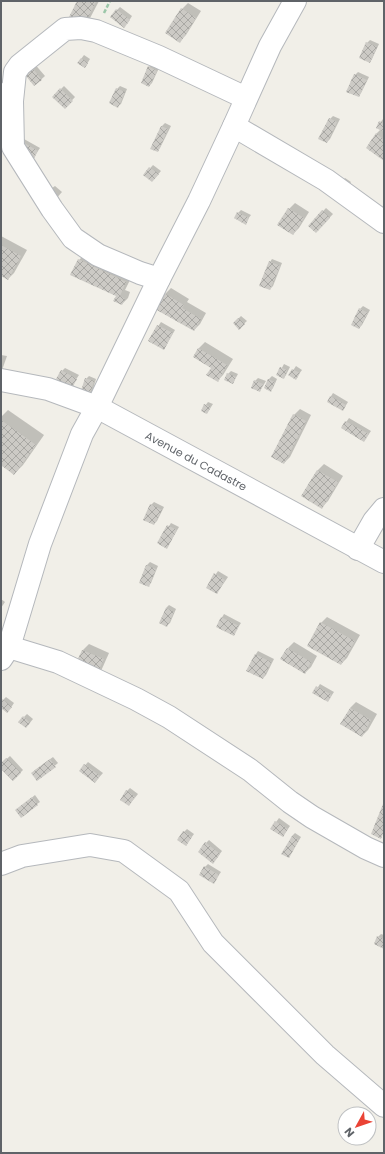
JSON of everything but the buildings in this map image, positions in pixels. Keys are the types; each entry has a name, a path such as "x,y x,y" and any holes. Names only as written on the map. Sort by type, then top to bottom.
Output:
{"street":[{"path":"295,1 270,46 234,126 97,407 82,434 40,544 4,651 58,662 136,699 169,717 250,770 312,818 366,848 384,856"},
{"path":"159,279 98,256 73,238 52,209 13,147 6,97 15,72 20,65 65,29 76,27 96,30 159,57 246,98"},
{"path":"234,126 326,180 384,222"},
{"name":"Avenue du Cadastre","path":"1,380 48,389 97,407 384,562"},
{"path":"358,549 374,521 384,509"},
{"path":"1,864 22,856 90,845 124,851 179,891 214,943 325,1055 384,1106"}]}
